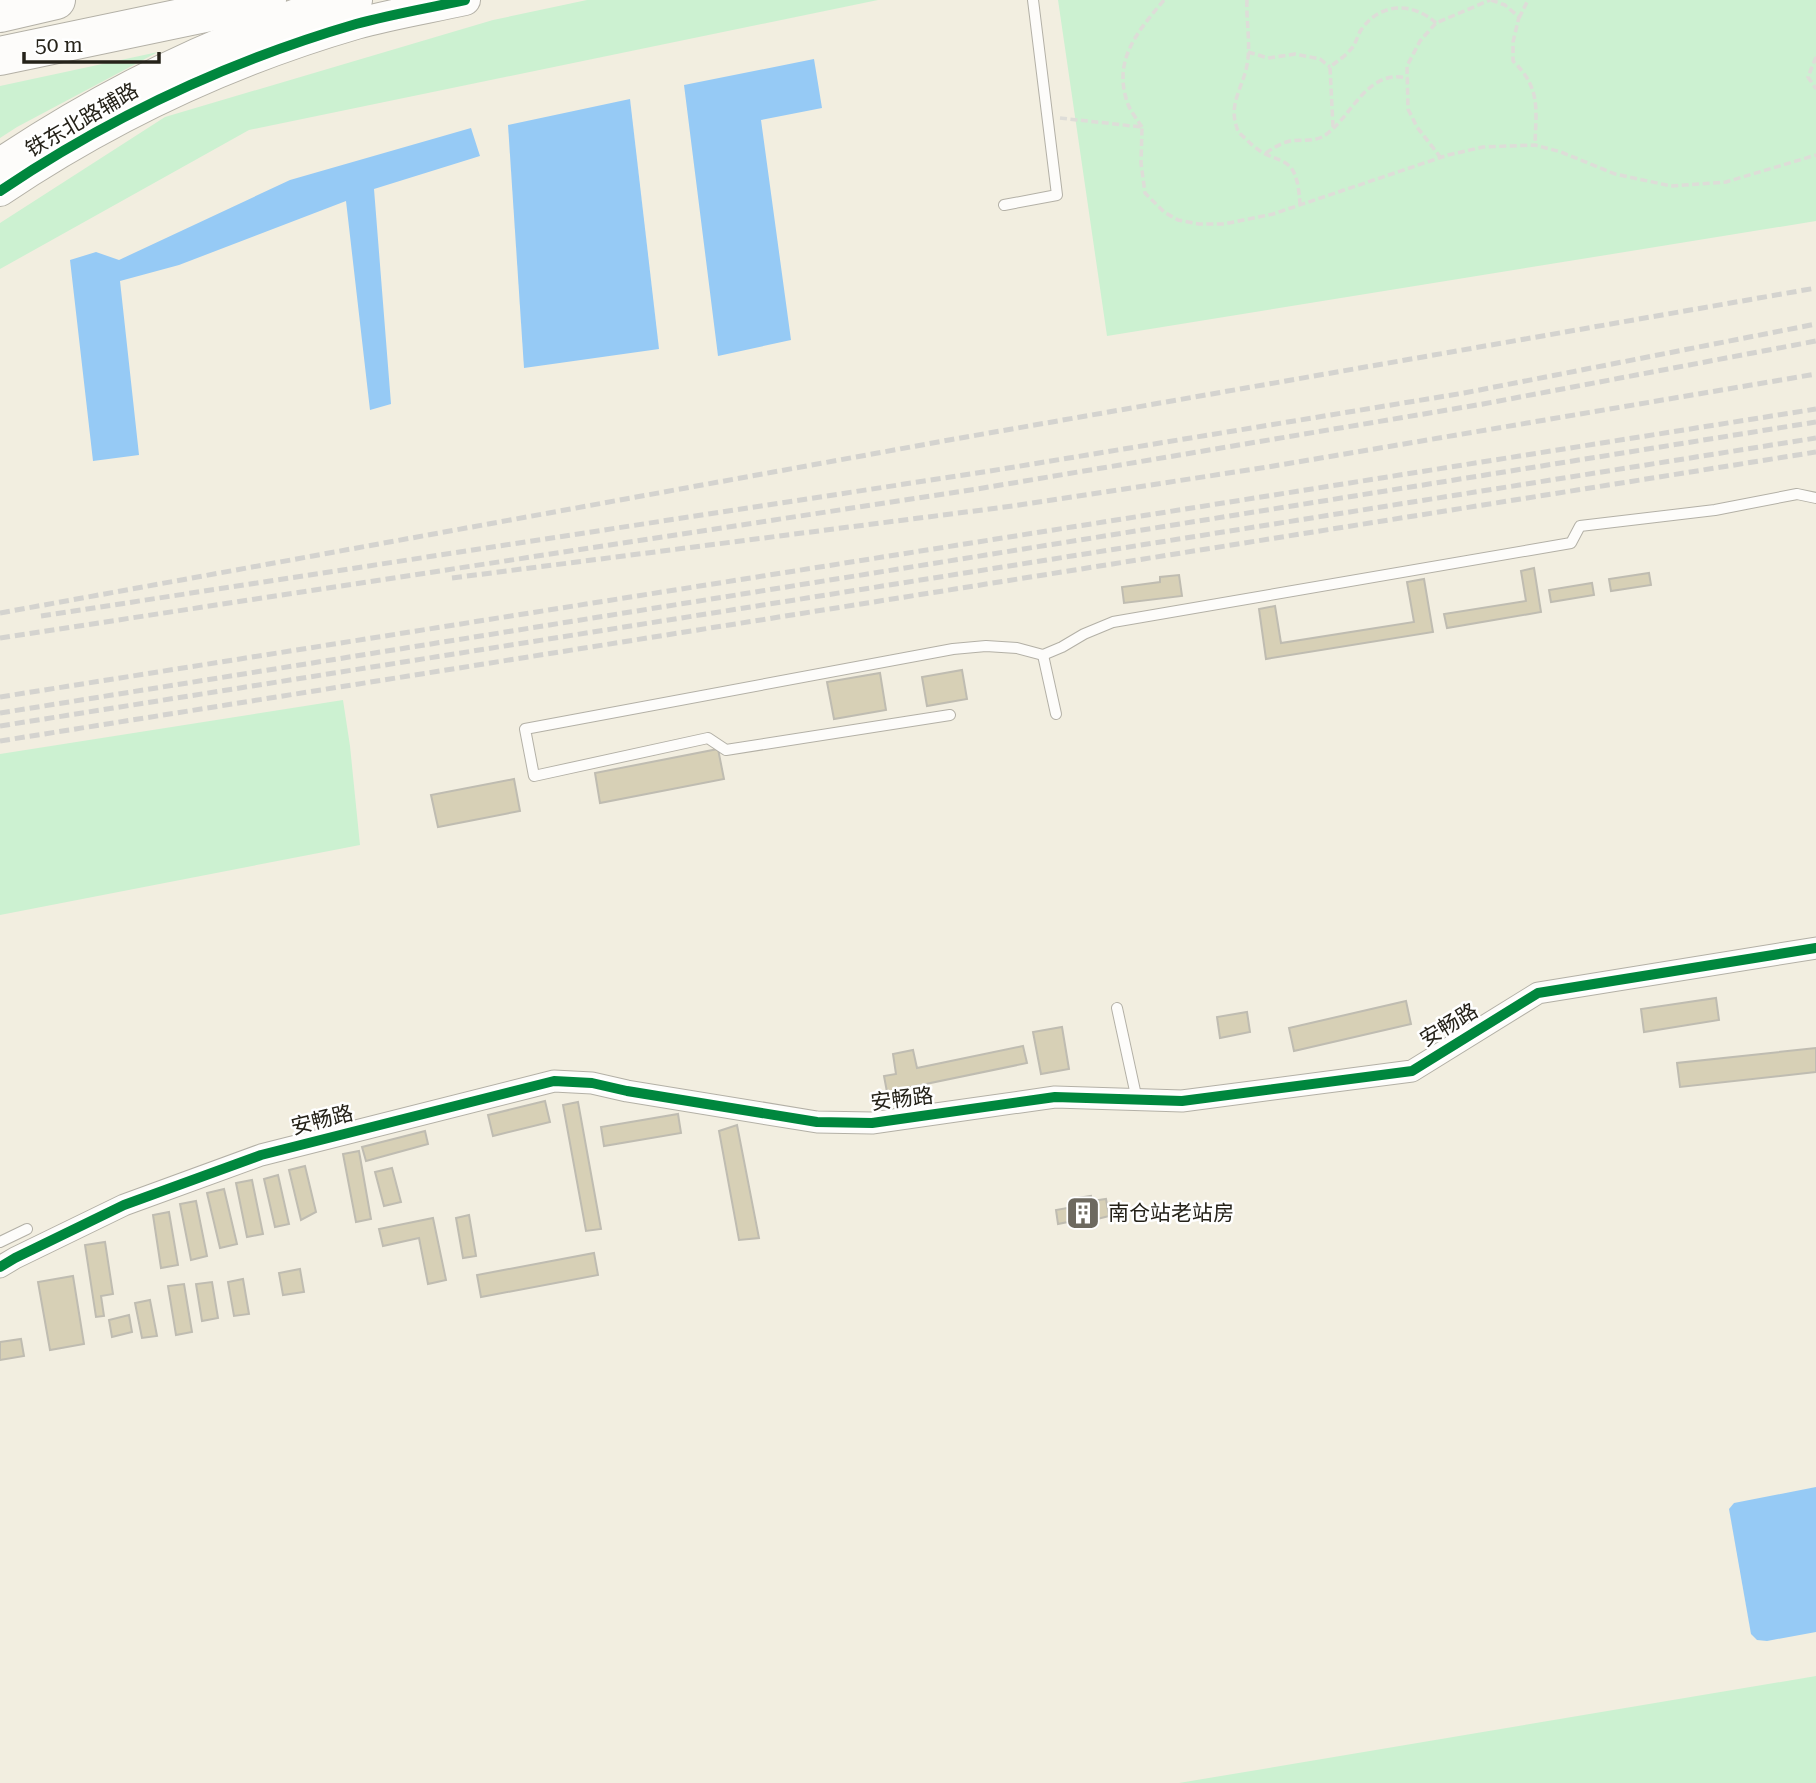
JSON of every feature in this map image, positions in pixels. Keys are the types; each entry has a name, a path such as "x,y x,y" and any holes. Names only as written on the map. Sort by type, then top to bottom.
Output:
{"highway":[{"path":"0,13 56,0"},
{"path":"0,56 267,0"},
{"path":"0,168 88,112 187,62 280,22 353,0"}],"street":[{"name":"铁东北路辅路","path":"0,191 83,139 194,82 357,24 465,0"},
{"name":"安畅路","path":"0,1267 124,1205 261,1155 554,1081 592,1083 817,1122 847,1124 872,1123 1055,1097 1182,1101 1412,1071 1538,993 1816,948"}],"lane":[{"path":"1004,205 1057,195 1033,0"},
{"path":"950,715 726,750 708,738 534,776 526,729 953,649 986,646 1017,648 1043,654 1112,622 1572,544 1580,526 1715,510 1801,494 1816,498"},
{"path":"1043,654 1056,714"},
{"path":"1117,1008 1137,1100"},
{"path":"0,1242 27,1229"}],"path":[{"path":"1164,0 1129,46 1123,74 1126,99 1142,127 1141,163 1145,193 1164,212 1178,220 1199,224 1224,224 1273,214 1441,158 1483,147 1535,145 1561,152 1615,174 1671,186 1726,182 1816,155"},
{"path":"1247,0 1247,67 1233,108 1237,130 1252,145 1285,161 1294,172 1299,186 1300,205"},
{"path":"1441,158 1417,127 1408,109 1407,66 1420,41 1436,23 1490,0 1505,5 1519,17 1518,20"},
{"path":"1528,0 1518,20 1513,42 1513,61 1527,75 1536,99 1535,145"},
{"path":"1330,67 1351,50 1362,28 1392,8 1407,7 1425,13 1436,23"},
{"path":"1248,51 1268,58 1295,54 1320,59 1330,67 1333,127"},
{"path":"1816,57 1808,77 1816,89"},
{"path":"1266,153 1293,140 1322,137 1360,96 1384,79 1407,78"},
{"path":"1048,116 1142,127"}],"green space":[{"path":"587,0 878,0 249,130 0,269 0,223 165,117 493,20"},
{"path":"1058,0 1816,0 1816,221 1107,336"},
{"path":"158,52 17,127 0,138 0,86"},
{"path":"343,700 360,845 0,915 0,754"},
{"path":"1816,1676 1816,1783 1179,1783"}],"water":[{"path":"814,59 822,108 761,120 791,340 718,356 684,85"},
{"path":"630,99 659,349 524,368 508,125"},
{"path":"471,128 480,156 374,189 391,404 370,410 346,201 179,265 120,281 139,455 93,461 70,260 96,252 119,260 290,180"},
{"path":"1816,1487 1816,1632 1767,1641 1757,1640 1751,1634 1729,1509 1734,1503"}],"building":[{"path":"1534,568 1541,612 1447,628 1444,614 1526,601 1521,571"},
{"path":"1649,573 1651,585 1611,591 1609,579"},
{"path":"1179,575 1182,596 1124,603 1122,587 1160,582 1160,577"},
{"path":"1424,579 1433,632 1266,659 1259,609 1275,606 1281,643 1414,622 1407,582"},
{"path":"1592,583 1594,595 1551,602 1549,590"},
{"path":"962,670 967,699 927,706 922,677"},
{"path":"880,673 886,710 834,719 827,682"},
{"path":"718,749 724,779 600,803 595,773"},
{"path":"514,779 520,811 438,827 431,795"},
{"path":"1716,998 1719,1020 1644,1032 1641,1009"},
{"path":"1406,1001 1411,1024 1294,1051 1289,1028"},
{"path":"1247,1012 1250,1032 1220,1038 1217,1017"},
{"path":"1062,1027 1069,1069 1041,1074 1033,1032"},
{"path":"1023,1046 1027,1063 887,1092 884,1076 896,1074 893,1054 913,1050 917,1068"},
{"path":"1816,1048 1816,1072 1680,1087 1677,1063"},
{"path":"545,1101 550,1122 493,1136 488,1115"},
{"path":"578,1102 601,1229 586,1231 563,1105"},
{"path":"678,1114 681,1133 604,1146 601,1127"},
{"path":"737,1125 759,1238 739,1240 719,1131"},
{"path":"425,1131 428,1144 366,1161 362,1147"},
{"path":"359,1151 371,1219 356,1222 343,1154"},
{"path":"305,1166 316,1212 301,1220 289,1170"},
{"path":"392,1168 401,1202 384,1206 375,1172"},
{"path":"278,1175 289,1224 275,1227 264,1179"},
{"path":"252,1180 263,1234 247,1237 236,1183"},
{"path":"224,1189 237,1244 220,1248 207,1193"},
{"name":"南仓站老站房","path":"1091,1196 1092,1201 1106,1199 1109,1216 1074,1225 1073,1221 1058,1224 1056,1210 1073,1207 1071,1199"},
{"path":"196,1201 207,1256 191,1260 180,1204"},
{"path":"169,1212 178,1265 161,1268 153,1215"},
{"path":"469,1215 476,1256 463,1258 456,1218"},
{"path":"433,1218 446,1280 428,1284 419,1238 383,1246 379,1229"},
{"path":"105,1242 113,1294 101,1296 104,1316 96,1317 85,1245"},
{"path":"594,1253 598,1275 481,1297 477,1275"},
{"path":"300,1269 304,1292 283,1295 279,1273"},
{"path":"73,1276 84,1344 50,1350 38,1282"},
{"path":"243,1279 249,1314 234,1316 228,1282"},
{"path":"212,1282 218,1318 202,1321 196,1284"},
{"path":"184,1284 192,1332 176,1335 168,1286"},
{"path":"150,1300 157,1336 142,1338 135,1303"},
{"path":"129,1315 132,1332 112,1337 109,1320"},
{"path":"21,1339 24,1356 0,1360 0,1342"}],"railway":[{"path":"0,613 949,440 1816,288"},
{"path":"41,616 990,471 1464,393 1816,324"},
{"path":"0,638 977,489 1483,404 1816,341"},
{"path":"452,578 1013,506 1268,467 1816,374"},
{"path":"0,697 1816,409"},
{"path":"0,713 1816,422"},
{"path":"0,726 1816,438"},
{"path":"0,741 1816,452"}],"cycle path":[{"path":"0,191 127,115 262,55 356,24 465,0"},
{"path":"0,1267 124,1205 261,1155 554,1081 592,1083 817,1122 872,1123 1055,1097 1182,1101 1412,1071 1538,993 1816,948"}],"place":[{"name":"南仓站老站房","path":"1083,1213"}]}
